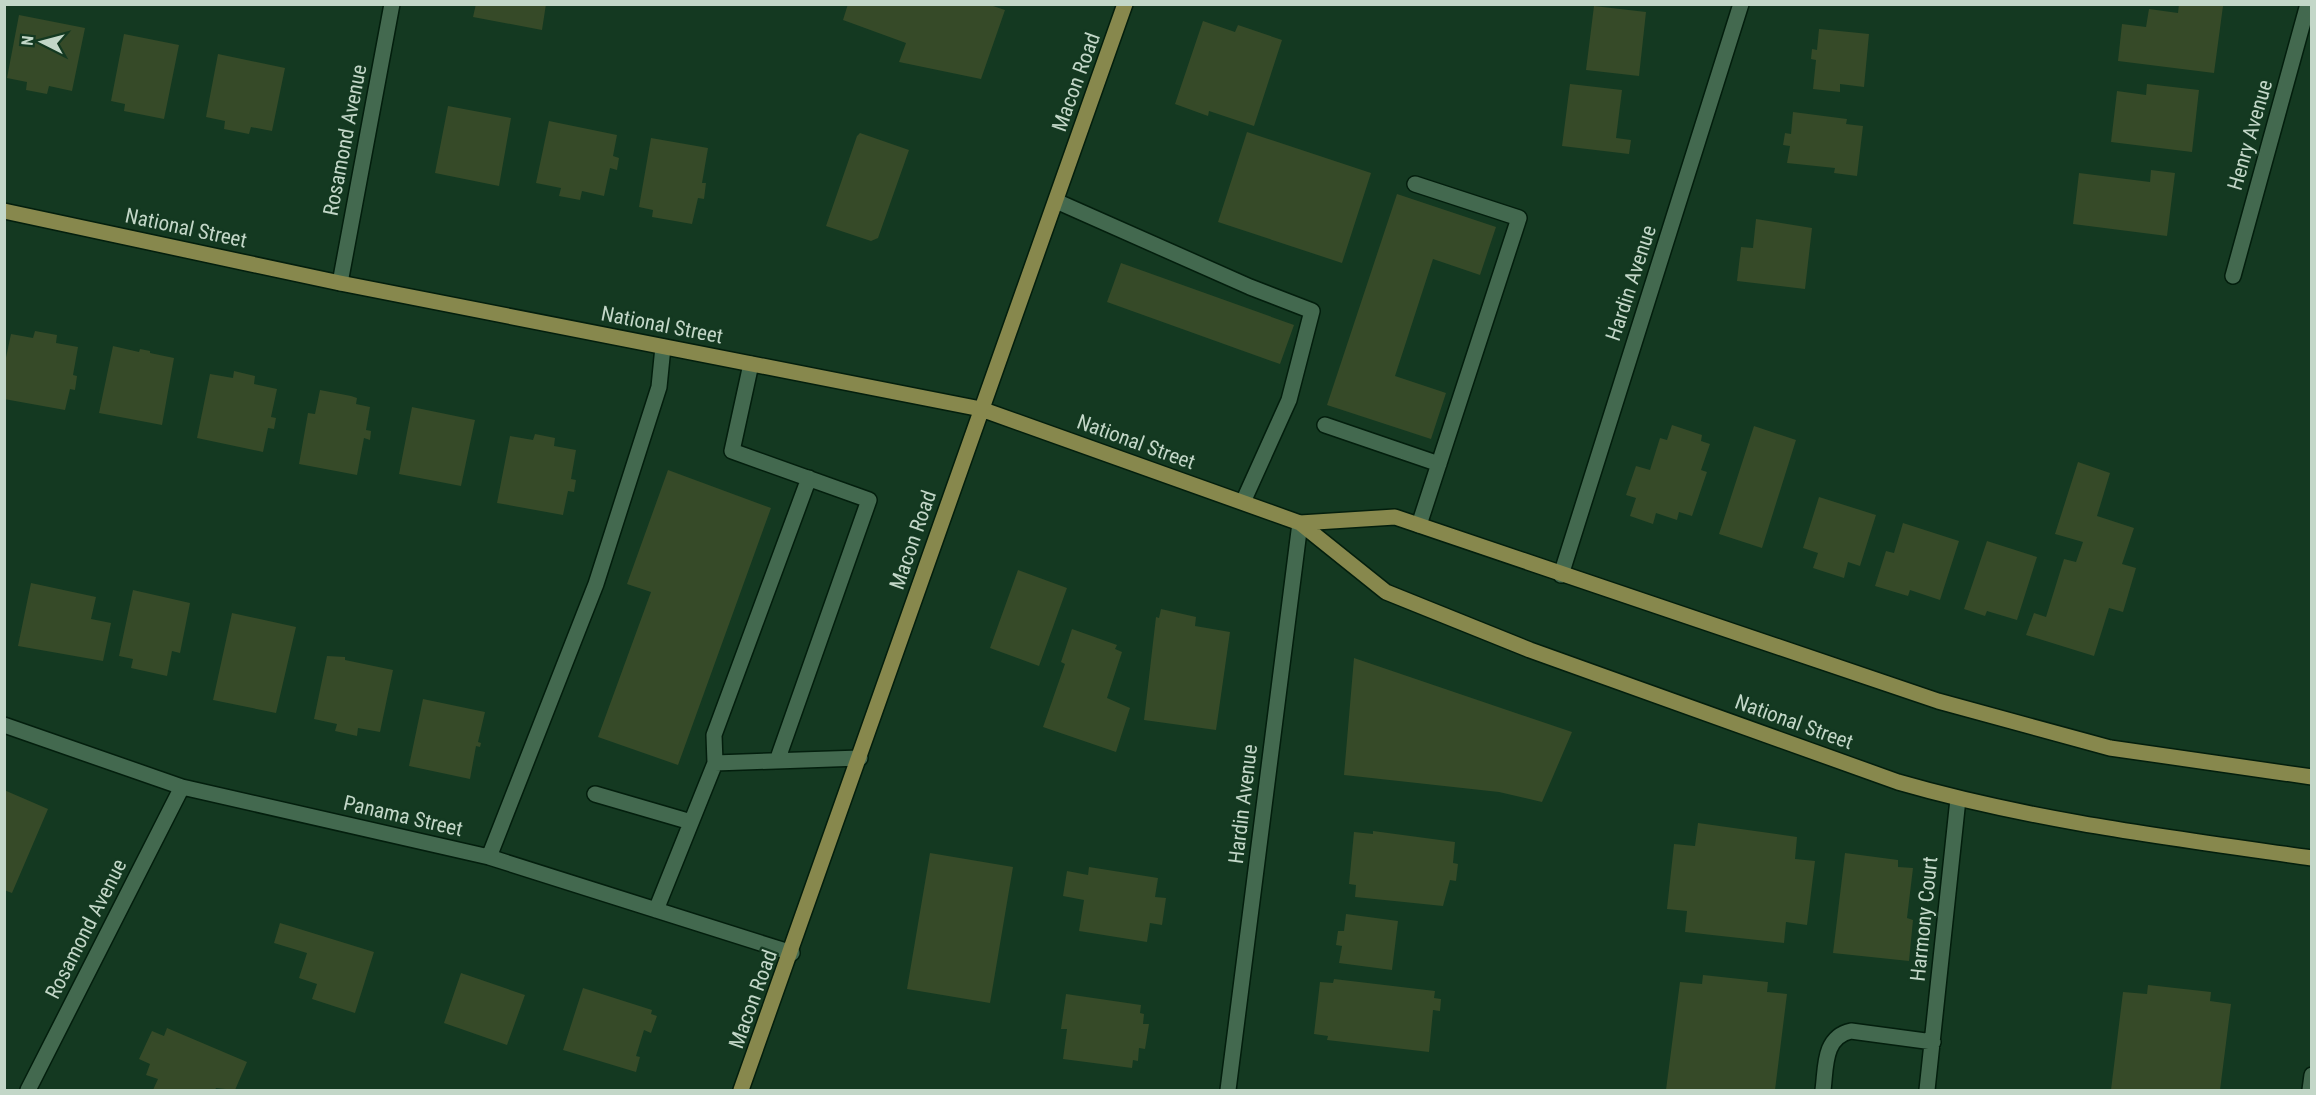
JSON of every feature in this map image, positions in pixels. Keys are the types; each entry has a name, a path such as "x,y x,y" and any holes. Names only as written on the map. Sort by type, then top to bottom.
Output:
{"main road":[{"name":"Macon Road","path":"741,1090 792,953 981,408 1125,4"},
{"name":"National Street","path":"4,211 339,283 981,408 1300,523 1386,592 1553,658 1898,782 1958,799 2093,826 2312,858"},
{"name":"National Street","path":"1300,523 1395,517 1938,701 2110,748 2312,777"}],"street":[{"name":"Rosamond Avenue","path":"339,283 392,4"},
{"name":"Hardin Avenue","path":"1561,575 1741,4"},
{"name":"Henry Avenue","path":"2233,276 2308,4"},
{"path":"1415,184 1519,219 1419,525"},
{"path":"1056,201 1250,287 1312,311 1289,400 1243,502"},
{"path":"489,857 596,584 658,387 663,347"},
{"path":"751,364 732,451 869,500 777,761"},
{"path":"1325,425 1439,464"},
{"path":"656,910 715,763 714,735 809,478"},
{"name":"Hardin Avenue","path":"1228,1090 1300,523"},
{"name":"Panama Street","path":"4,725 182,787 489,857 792,953"},
{"path":"715,763 860,758"},
{"name":"Rosamond Avenue","path":"28,1090 182,787"},
{"path":"595,794 691,822"},
{"name":"Harmony Court","path":"1927,1090 1958,799"},
{"path":"1823,1090 1827,1052 1833,1040 1840,1033 1851,1031 1933,1042"},
{"path":"2310,1090 2312,1075"}],"building":[{"path":"476,4 546,4 542,30 473,17"},
{"path":"848,4 987,4 1005,10 981,79 899,62 906,43 843,20"},
{"path":"2179,4 2223,6 2214,73 2118,61 2122,24 2146,27 2149,9 2178,13"},
{"path":"1594,6 1646,12 1639,76 1586,70"},
{"path":"19,15 85,28 72,91 49,86 47,94 26,90 27,82 7,78"},
{"path":"1203,21 1235,32 1238,25 1282,40 1254,126 1209,111 1208,116 1175,104"},
{"path":"1819,29 1869,34 1864,87 1840,84 1840,92 1813,89 1816,60 1811,59 1812,49 1817,50"},
{"path":"124,34 179,45 164,119 124,111 125,104 111,101"},
{"path":"218,54 285,68 272,131 251,127 249,134 224,129 225,121 206,117"},
{"path":"1570,84 1622,90 1616,138 1631,140 1629,154 1562,146"},
{"path":"2147,84 2199,90 2192,152 2111,142 2117,91 2146,95"},
{"path":"448,106 511,118 499,186 435,173"},
{"path":"1793,112 1847,119 1846,124 1863,126 1857,176 1834,173 1835,168 1787,163 1790,146 1783,145 1785,133 1791,134"},
{"path":"549,121 617,135 613,156 619,158 617,170 610,168 604,196 582,191 580,200 559,196 561,188 536,183"},
{"path":"1247,132 1371,173 1342,263 1218,222"},
{"path":"860,133 909,150 878,238 871,241 826,226"},
{"path":"651,138 708,148 702,183 706,183 704,199 698,198 692,224 652,217 653,210 639,207"},
{"path":"2151,170 2175,173 2167,236 2073,224 2079,173 2150,182"},
{"path":"1397,194 1496,227 1480,275 1433,259 1395,376 1446,393 1431,439 1327,405"},
{"path":"1756,219 1812,228 1805,289 1737,281 1741,247 1753,248"},
{"path":"1121,263 1294,325 1280,364 1107,302"},
{"path":"35,331 57,335 56,343 78,347 73,375 77,376 75,390 70,389 65,410 4,399 4,367 11,334 33,338"},
{"path":"113,346 139,352 140,349 174,358 162,425 99,413"},
{"path":"234,371 255,376 254,384 277,389 271,417 276,418 274,429 268,428 263,452 197,438 210,374 233,378"},
{"path":"320,390 357,398 356,404 370,407 366,430 371,431 370,440 364,438 357,475 299,464 308,413 315,414"},
{"path":"412,407 475,420 461,486 399,474"},
{"path":"1672,425 1702,435 1701,441 1710,444 1701,470 1707,472 1692,516 1679,512 1677,520 1656,513 1653,524 1630,516 1636,498 1626,495 1636,466 1650,470 1660,438 1667,440"},
{"path":"1754,426 1796,440 1762,548 1719,534"},
{"path":"535,434 555,438 554,446 576,450 571,479 576,480 574,492 568,491 563,515 497,503 510,436 533,440"},
{"path":"2078,462 2110,473 2097,516 2134,528 2122,564 2136,568 2123,612 2109,608 2094,656 2026,635 2034,613 2046,617 2064,559 2076,562 2083,542 2055,534"},
{"path":"668,470 771,508 678,765 598,737 651,592 627,584"},
{"path":"1819,497 1876,515 1860,566 1848,562 1844,578 1813,568 1818,553 1803,548"},
{"path":"1903,523 1959,541 1940,600 1910,590 1908,596 1875,586 1886,551 1894,553"},
{"path":"1987,541 2037,557 2017,620 1987,611 1985,616 1964,609"},
{"path":"1018,570 1067,588 1039,666 990,648"},
{"path":"31,583 96,597 91,619 111,623 103,661 18,646"},
{"path":"133,590 190,603 180,653 172,651 167,676 131,668 133,659 119,656"},
{"path":"1161,609 1196,617 1195,626 1230,632 1216,730 1144,720 1156,617 1159,618"},
{"path":"232,613 296,627 276,713 213,700"},
{"path":"1072,629 1117,645 1115,649 1122,652 1107,698 1130,708 1116,752 1043,727 1065,664 1061,662"},
{"path":"327,656 345,657 345,660 393,670 380,732 358,728 357,736 335,731 337,724 314,719"},
{"path":"1354,658 1572,732 1542,802 1499,792 1344,775"},
{"path":"423,699 485,712 478,742 481,743 480,747 476,746 470,779 409,766"},
{"path":"4,790 48,809 12,893 4,890"},
{"path":"1698,823 1797,837 1795,859 1815,861 1807,925 1786,922 1784,943 1685,932 1687,911 1667,909 1674,844 1695,846"},
{"path":"1373,831 1455,842 1453,863 1458,864 1456,881 1450,880 1443,906 1355,897 1356,885 1349,884 1354,832 1373,834"},
{"path":"930,853 1013,867 990,1003 907,989"},
{"path":"1845,853 1898,860 1898,867 1913,868 1907,918 1913,920 1909,961 1833,953"},
{"path":"1089,867 1158,878 1155,897 1166,898 1162,925 1150,923 1147,942 1079,931 1084,900 1063,896 1067,871 1088,875"},
{"path":"1346,914 1398,921 1392,970 1339,963 1342,946 1336,945 1338,931 1344,931"},
{"path":"280,923 374,952 355,1013 312,999 317,984 299,978 307,953 274,943"},
{"path":"461,973 525,995 507,1045 444,1023"},
{"path":"1703,975 1768,982 1767,992 1787,994 1775,1090 1666,1090 1680,982 1702,984"},
{"path":"1334,979 1435,991 1434,998 1441,999 1440,1011 1433,1010 1429,1052 1327,1040 1328,1036 1314,1034 1320,982 1333,983"},
{"path":"2148,985 2211,992 2210,1001 2231,1004 2220,1090 2111,1090 2123,992 2147,994"},
{"path":"583,988 652,1010 651,1014 657,1016 651,1033 644,1030 636,1056 640,1057 636,1072 563,1050"},
{"path":"1066,994 1141,1005 1140,1013 1144,1014 1143,1024 1149,1024 1145,1049 1139,1048 1138,1061 1133,1060 1132,1068 1063,1059 1067,1029 1061,1029"},
{"path":"167,1028 247,1062 235,1090 216,1088 215,1090 153,1090 158,1079 146,1075 150,1064 139,1059 152,1031 164,1036"}]}
